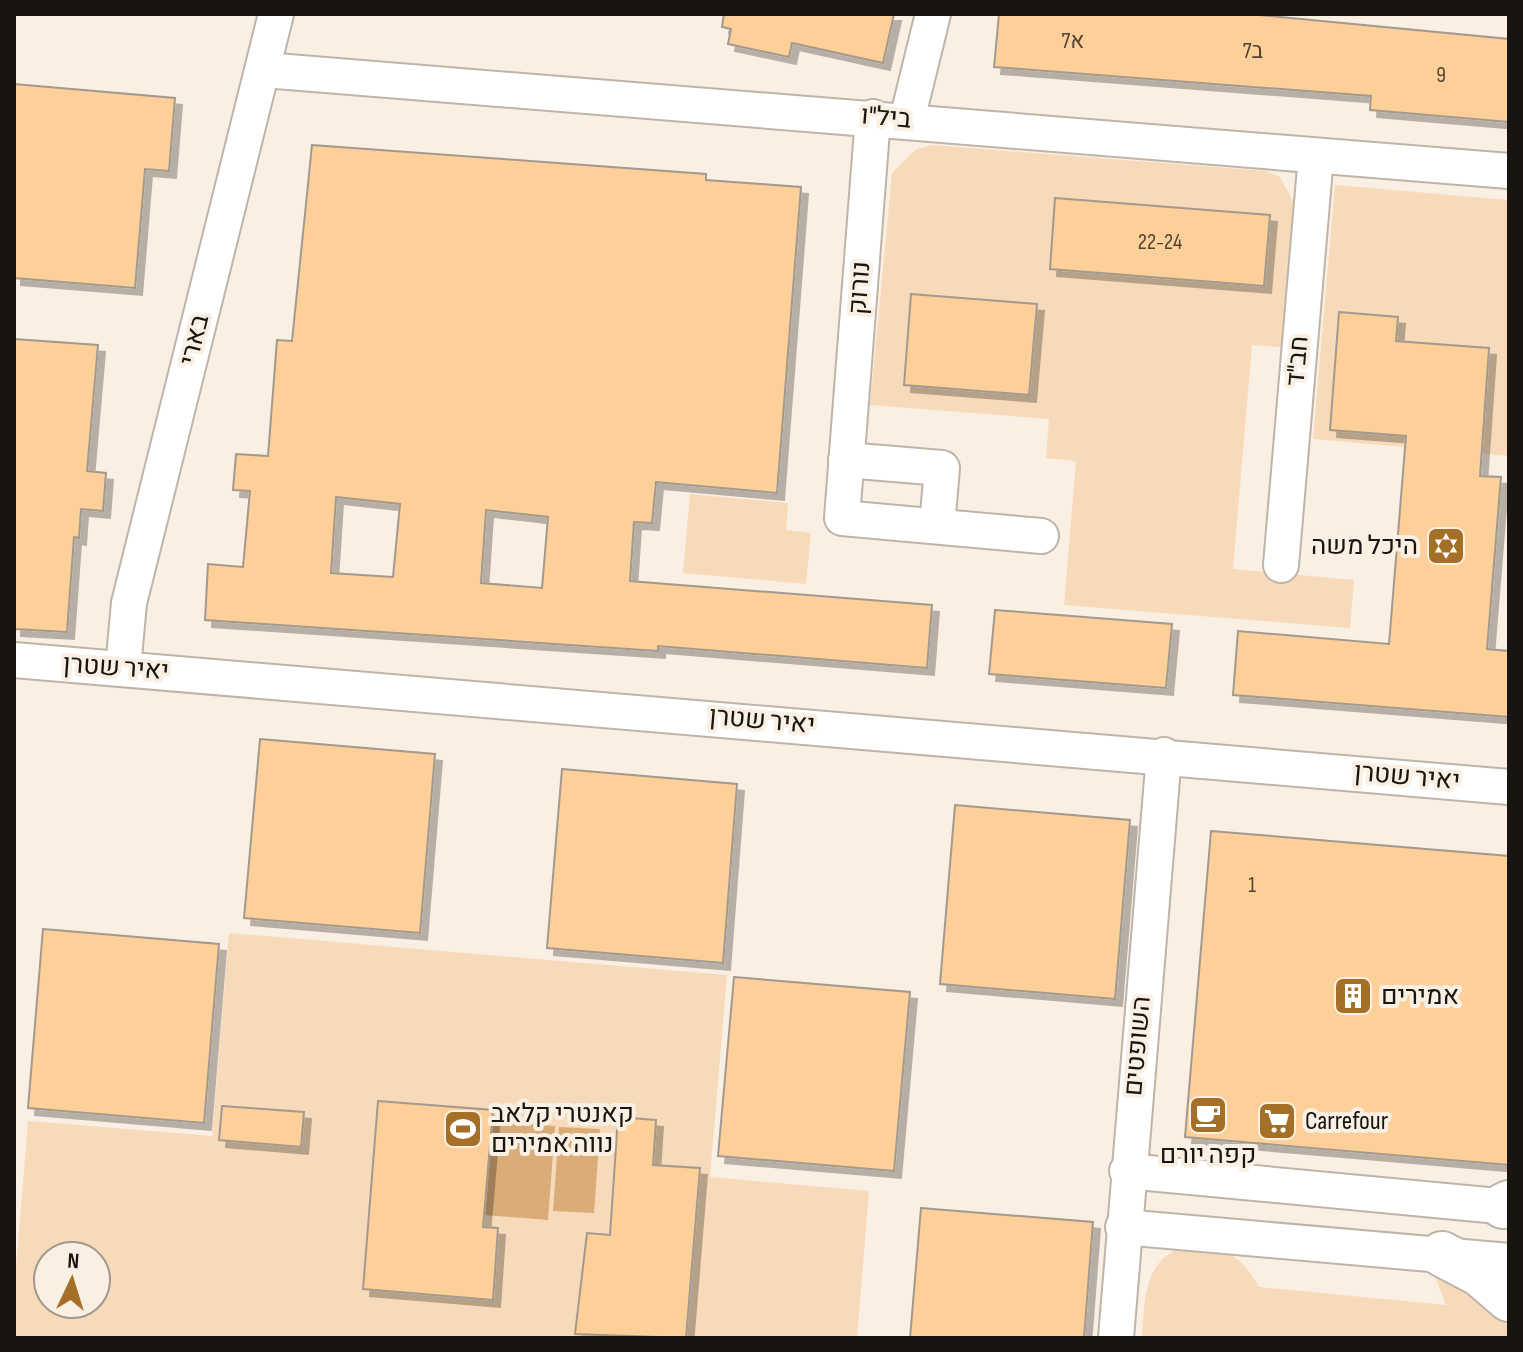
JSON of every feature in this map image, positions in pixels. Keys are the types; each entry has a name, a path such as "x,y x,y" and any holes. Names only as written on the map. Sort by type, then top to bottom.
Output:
{"main road":[{"path":"1442,1254 1480,1274 1509,1299"}],"street":[{"name":"בארי","path":"123,668 129,603 276,14"},
{"path":"907,120 933,14"},
{"name":"ביל\"ו","path":"264,70 1509,171"},
{"name":"נורוק","path":"873,117 842,518 1041,536"},
{"name":"חב\"ד","path":"1281,565 1316,156"},
{"path":"846,460 942,468 937,526"},
{"name":"יאיר שטרן","path":"14,660 1164,755 1509,787"},
{"name":"השופטים","path":"1116,1338 1127,1171 1164,755"},
{"path":"1127,1171 1507,1205"},
{"path":"1123,1227 1509,1261"}],"shaded area":[{"path":"932,145 1266,171 1280,177 1294,203 1281,347 1252,345 1233,569 1354,580 1350,628 1064,605 1076,461 1046,458 1049,419 870,405 892,173 915,150","holes":["1055,198 1269,215 1264,286 1050,269","911,295 1037,304 1029,395 904,385"]},
{"path":"1335,185 1509,200 1509,456 1313,439"},
{"path":"690,494 788,503 786,530 811,533 806,584 683,573"},
{"name":"קאנטרי קלאב נווה אמירים","path":"229,933 727,975 710,1177 869,1191 857,1338 14,1338 14,1292 28,1121 212,1136"},
{"path":"492,1121 555,1126 548,1220 485,1215"},
{"path":"559,1127 600,1129 594,1213 553,1211"},
{"path":"1189,1246 1231,1255 1245,1266 1259,1287 1446,1305 1435,1276 1458,1279 1509,1319 1509,1338 1142,1338 1146,1294 1155,1269 1174,1251"}],"building":[{"path":"724,14 894,14 883,63 792,43 789,57 728,44 731,29 722,27"},
{"path":"999,14 1249,14 1509,39 1509,122 1370,110 1371,96 994,67"},
{"path":"14,84 175,98 169,171 145,169 135,288 14,278"},
{"path":"312,145 706,174 706,180 801,187 777,493 656,482 652,523 634,522 630,581 932,605 927,668 658,646 658,651 205,620 208,564 243,567 250,491 233,490 236,454 268,456 277,340 292,341","holes":["336,497 400,504 393,577 331,573","486,510 548,517 542,588 481,583"]},
{"path":"1055,198 1270,215 1264,286 1050,269"},
{"path":"911,294 1037,304 1029,395 904,385"},
{"path":"1339,312 1398,317 1396,341 1489,348 1480,476 1501,477 1487,649 1509,651 1509,717 1233,695 1238,631 1389,644 1406,436 1330,430"},
{"path":"14,339 98,345 87,471 106,473 103,511 81,509 79,538 74,537 67,632 14,629"},
{"path":"995,610 1172,624 1166,688 989,674"},
{"path":"260,739 435,754 420,933 244,918"},
{"path":"562,769 737,784 723,963 547,948"},
{"path":"955,805 1130,820 1115,999 940,984"},
{"name":"אמירים","path":"1211,831 1509,856 1509,1165 1185,1137"},
{"path":"43,929 219,944 204,1123 28,1108"},
{"path":"734,977 910,992 894,1171 718,1156"},
{"path":"378,1101 493,1110 483,1227 498,1228 493,1300 363,1289"},
{"path":"222,1106 304,1112 301,1147 219,1140"},
{"path":"618,1117 656,1120 653,1165 700,1168 686,1338 575,1334 587,1233 610,1235"},
{"path":"921,1208 1093,1222 1084,1338 910,1338"}],"place":[{"name":"היכל משה","path":"1446,546"},
{"name":"אמירים","path":"1353,996"},
{"name":"קפה יורם","path":"1208,1115"},
{"name":"Carrefour","path":"1277,1121"},
{"name":"קאנטרי קלאב נווה אמירים","path":"463,1129"}]}
